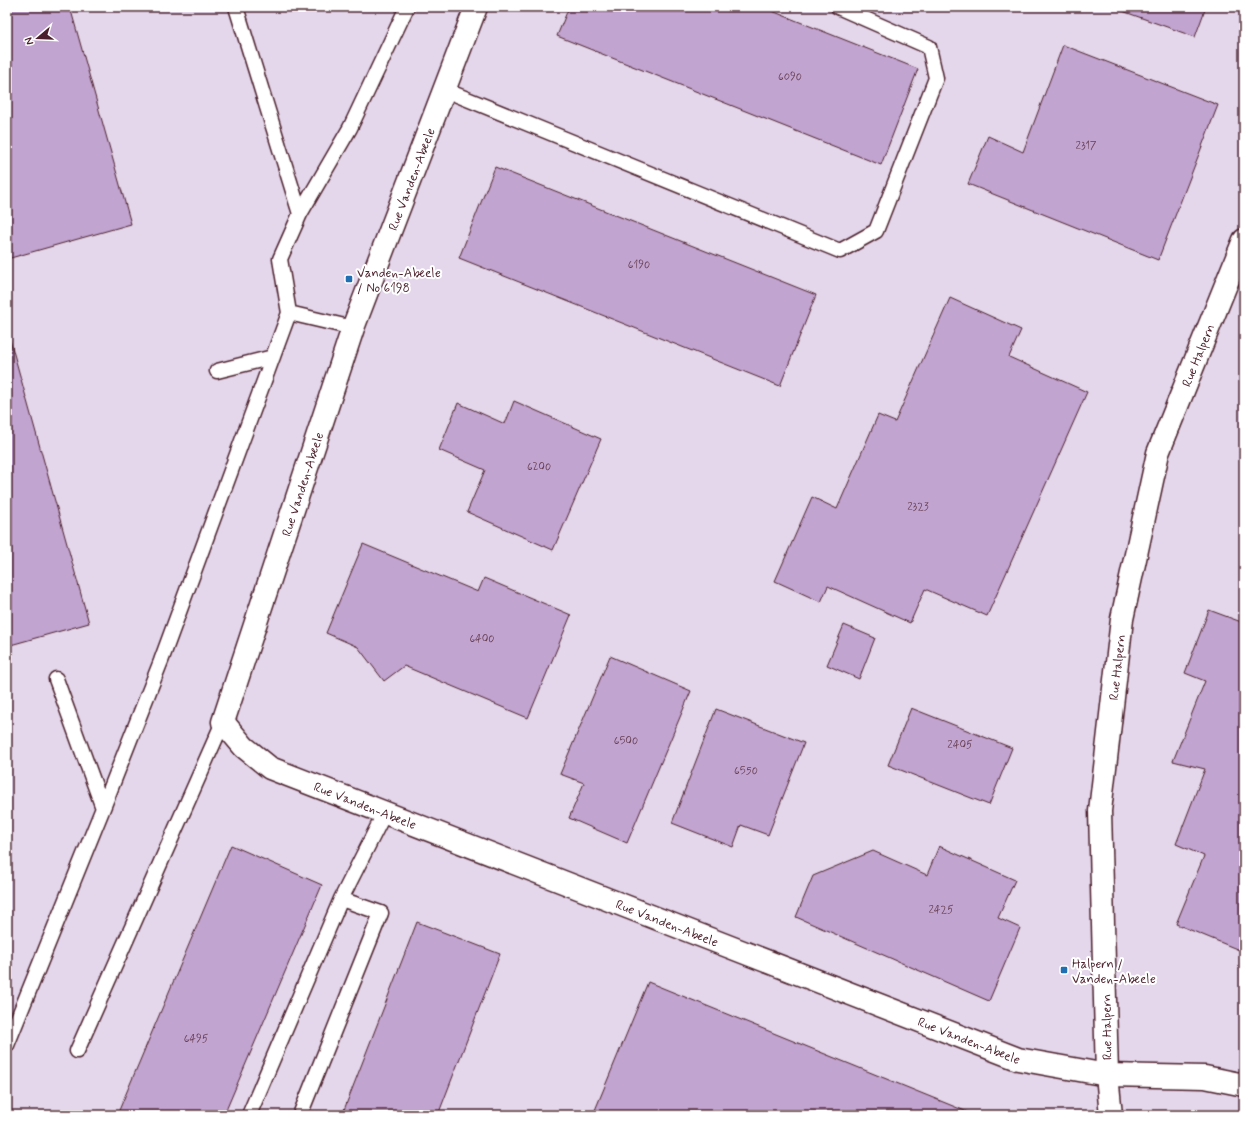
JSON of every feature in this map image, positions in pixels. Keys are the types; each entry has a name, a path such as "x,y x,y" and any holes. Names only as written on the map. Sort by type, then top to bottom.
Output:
{"street":[{"name":"Rue Vanden-Abeele","path":"476,7 353,328 222,722 244,747 270,768 1018,1059 1107,1075 1204,1077 1244,1085"},
{"name":"Rue Halpern","path":"1111,1115 1107,1075 1100,811 1122,619 1158,453 1244,240"}],"lane":[{"path":"236,7 300,214"},
{"path":"7,1045 161,661 289,313 280,259 300,214 350,128 407,7"},
{"path":"445,90 840,250 876,230 936,78 929,47 838,7"},
{"path":"289,313 353,328"},
{"path":"217,371 273,357"},
{"path":"56,679 103,808"},
{"path":"77,1051 222,722"},
{"path":"249,1115 341,899 385,812"},
{"path":"300,1115 381,913 341,899"}],"shaded area":[{"path":"7,7 1244,7 1244,1115 7,1115"}],"building":[{"path":"7,7 70,7 131,224 7,259"},
{"path":"569,7 762,7 918,69 881,165 557,36"},
{"path":"1111,7 1206,7 1195,37"},
{"path":"1063,45 1218,105 1158,260 968,184 988,136 1023,152"},
{"path":"495,167 816,295 780,386 459,258"},
{"path":"950,298 1021,330 1009,357 1087,392 987,616 925,589 910,623 828,586 821,602 775,581 812,497 837,509 878,415 895,422"},
{"path":"7,329 89,623 7,646"},
{"path":"514,401 601,439 553,550 467,512 485,470 439,450 458,403 505,424"},
{"path":"363,544 478,592 484,578 571,615 528,718 404,666 384,681 358,647 326,633"},
{"path":"1209,610 1244,623 1244,952 1176,924 1204,856 1176,844 1205,769 1173,761 1205,681 1185,673"},
{"path":"844,625 875,638 859,679 827,665"},
{"path":"610,656 691,691 627,843 569,818 584,783 560,774"},
{"path":"911,708 1012,748 989,805 888,765"},
{"path":"716,709 804,743 768,835 741,825 733,847 672,823"},
{"path":"231,845 322,885 224,1115 117,1115"},
{"path":"939,846 1015,880 998,918 1020,928 989,1001 796,917 813,876 873,851 927,875"},
{"path":"417,922 500,954 438,1115 342,1115"},
{"path":"648,982 975,1115 593,1115"}],"place":[{"name":"Vanden-Abeele / No 6198","path":"349,279"},
{"name":"Halpern / Vanden-Abeele","path":"1064,970"}]}
